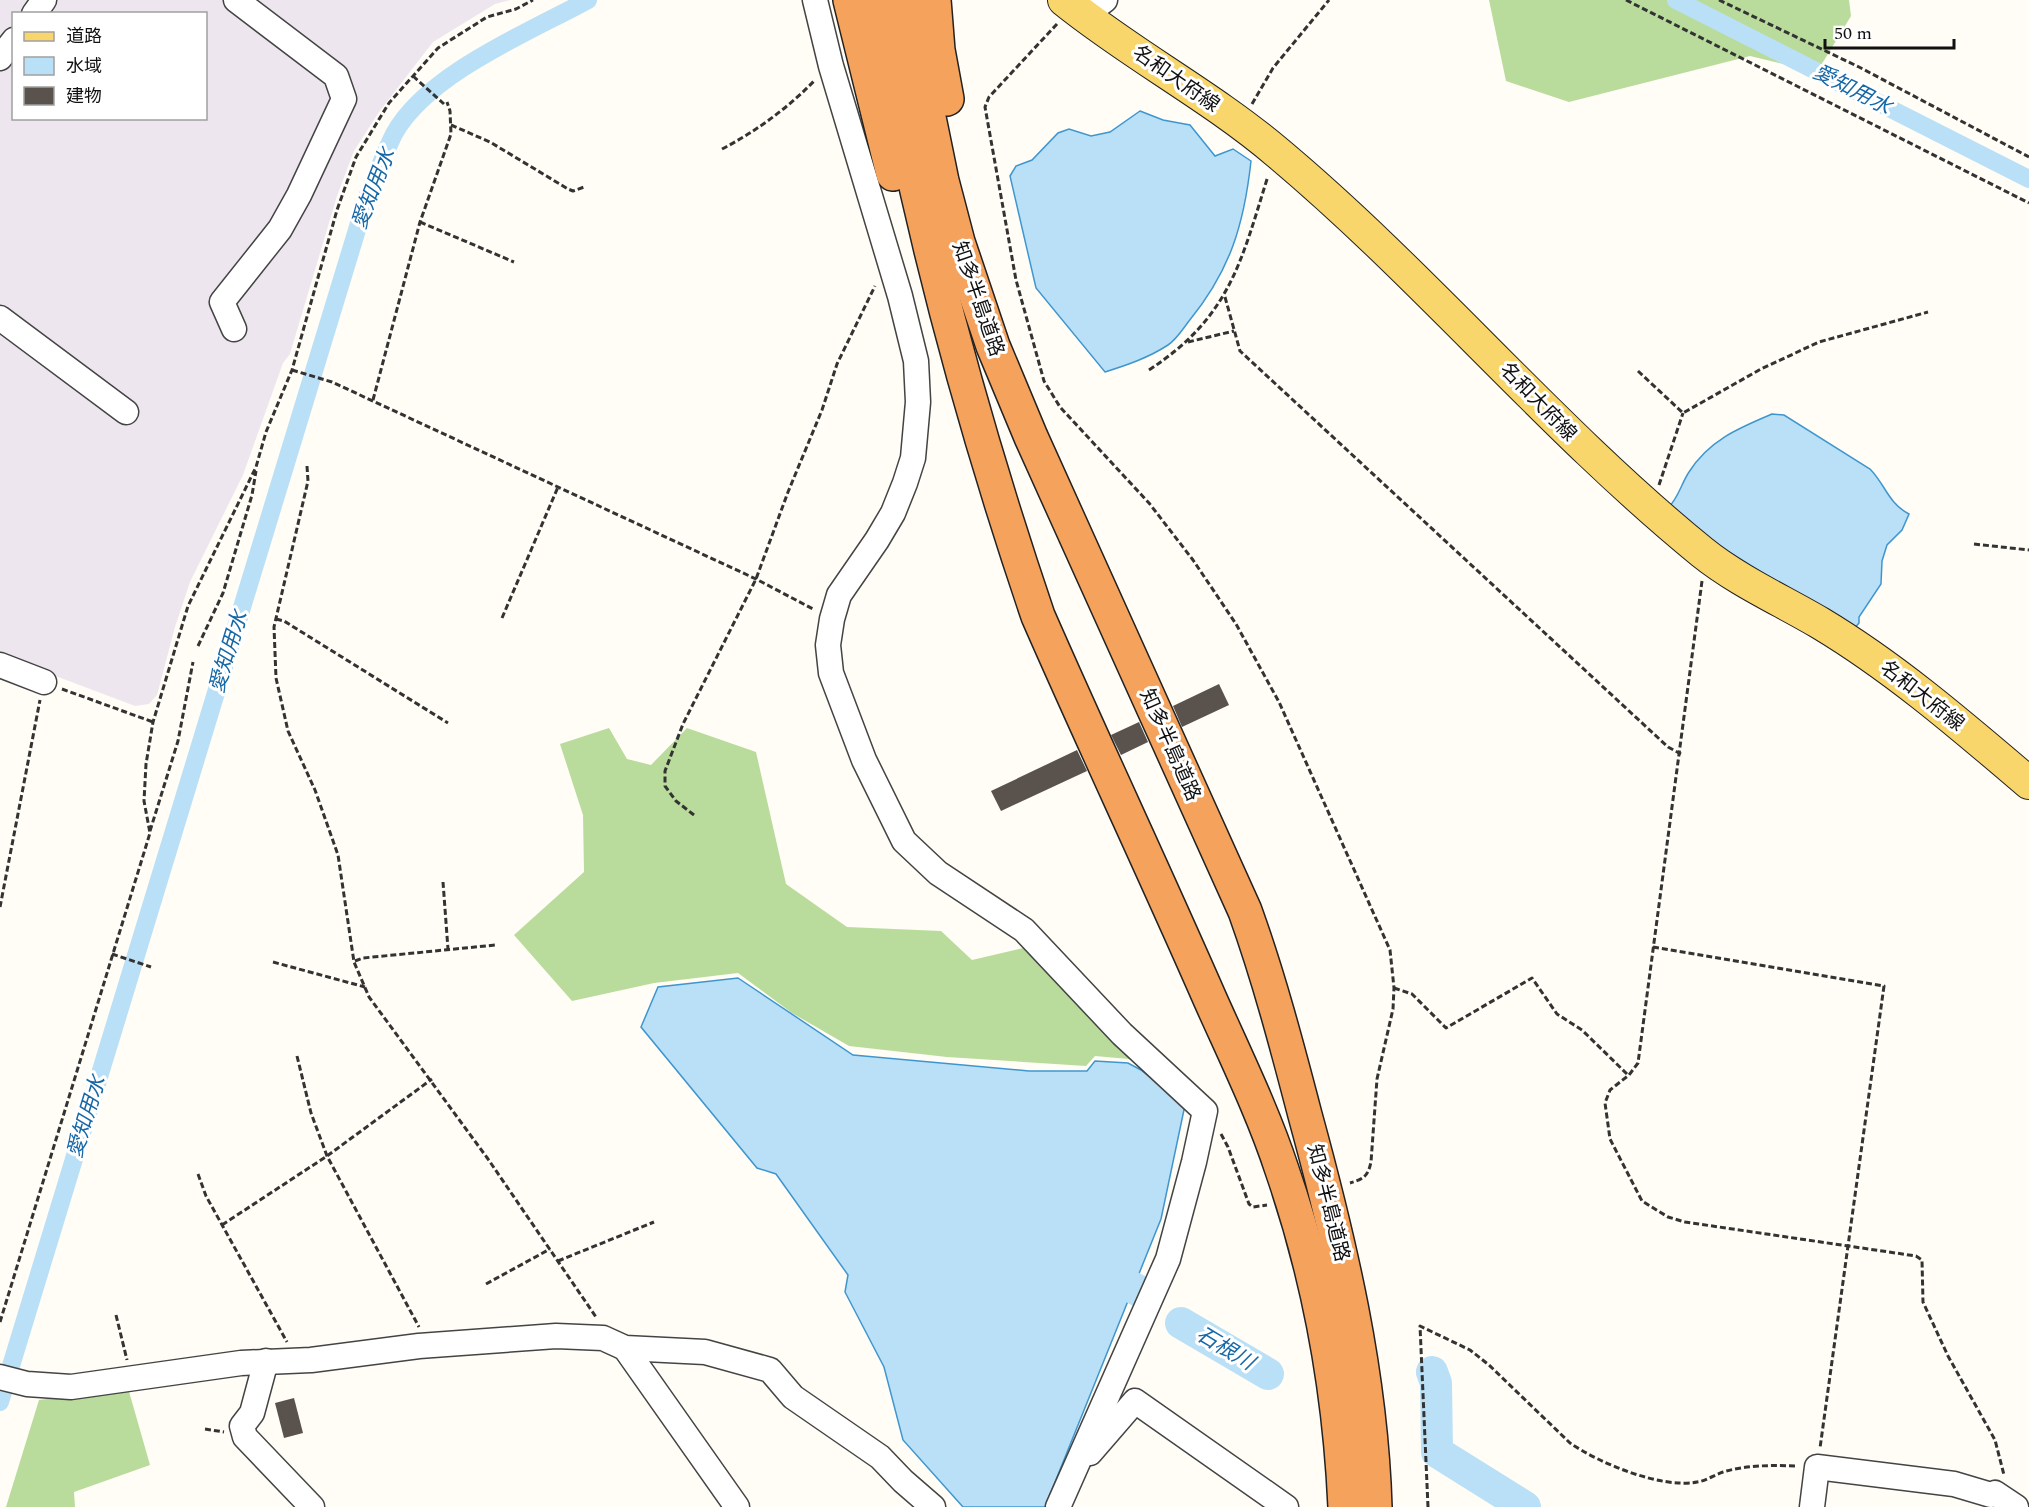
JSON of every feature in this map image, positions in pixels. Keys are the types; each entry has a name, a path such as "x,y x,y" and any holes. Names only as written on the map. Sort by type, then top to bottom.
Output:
{"highway":[{"path":"850,0 889,161 928,298 969,387"},
{"name":"知多半島道路","path":"879,0 918,187 969,387 1038,616 1184,938 1268,1131 1283,1171 1314,1284 1325,1342 1337,1418 1345,1507"},
{"name":"知多半島道路","path":"905,0 942,181 958,242 993,346 1031,437 1245,911 1261,955 1346,1276 1368,1415 1375,1507"},
{"path":"934,0 938,50 993,346"}],"main road":[{"name":"名和大府線","path":"1081,6 1276,151 1411,274 1576,441 1706,555 1771,597 1821,623 1879,662 1952,718 2029,783"}],"street":[{"path":"234,329 222,302 280,229 300,195 344,99 336,76 236,0"},
{"path":"815,0 831,66 890,263 916,361 918,402 913,458 893,513 839,595 828,645 831,673 864,760 904,841 938,873 1024,930 1122,1034 1205,1111 1192,1172 1168,1259 1058,1507"},
{"path":"0,58 12,43"},
{"path":"0,318 126,412"},
{"path":"0,665 44,682"},
{"path":"0,1377 27,1384 71,1387 266,1361 425,1345 556,1336 603,1338 625,1348 705,1352 770,1370 793,1397 880,1457 903,1482 933,1507"},
{"path":"625,1348 737,1507"},
{"path":"266,1361 252,1413 242,1426 245,1437 312,1507"},
{"path":"1078,1461 1088,1456 1135,1401 1286,1507"},
{"path":"1812,1507 1817,1467 1954,1484 1991,1495 1995,1493 2016,1507"}],"path":[{"path":"198,646 223,593 252,495 256,467 266,432 292,370 337,210 356,157 389,103 438,48 464,29 533,0"},
{"path":"1240,124 1273,68 1329,0"},
{"path":"1626,0 2029,202"},
{"path":"1719,0 1859,67 2029,157"},
{"path":"1081,6 989,97 984,107 1016,280 1044,381 1060,407 1149,503 1236,624 1279,702 1390,950 1394,988 1393,1009 1377,1080 1369,1174 1362,1180 1350,1183"},
{"path":"722,149 744,138 797,98 831,66"},
{"path":"373,401 420,222 451,134 450,111 445,103 413,76"},
{"path":"451,125 490,142 568,189 573,191 584,187"},
{"path":"1149,370 1178,350 1225,297 1239,267 1276,151"},
{"path":"420,222 514,262"},
{"path":"694,815 676,801 665,786 665,771 683,724 756,579 788,492 822,410 837,364 883,271 890,263"},
{"path":"1225,297 1240,351 1668,747 1681,754"},
{"path":"1648,506 1654,501 1683,413 1761,369 1819,342 1928,312"},
{"path":"1186,342 1234,331"},
{"path":"292,370 332,382 756,579 832,619"},
{"path":"1638,371 1683,413"},
{"path":"307,466 308,481 276,619 273,647 281,706 288,731 315,790 338,855 354,962 365,987 600,1322 603,1338"},
{"path":"150,833 144,801 146,764 153,722 188,606 256,467"},
{"path":"502,618 559,487"},
{"path":"1974,544 2029,550"},
{"path":"1706,555 1638,1063 1629,1075 1610,1089 1605,1103 1610,1139 1642,1201 1668,1217 1685,1222 1916,1256 1922,1260 1923,1302 1948,1356 1995,1440 2004,1477 1995,1493"},
{"path":"276,619 284,621 448,723"},
{"path":"0,1322 178,741 193,662"},
{"path":"0,907 44,682 153,722"},
{"path":"443,882 448,950"},
{"path":"354,962 363,958 496,945"},
{"path":"1428,1507 1420,1326 1470,1350 1489,1365 1570,1443 1584,1453 1634,1473 1680,1484 1699,1482 1725,1472 1755,1467 1817,1467 1884,986 1653,947"},
{"path":"112,954 151,967"},
{"path":"273,962 365,987"},
{"path":"1394,988 1412,994 1446,1028 1532,978 1557,1014 1582,1030 1629,1075"},
{"path":"297,1056 311,1113 327,1156 425,1337 425,1345"},
{"path":"222,1225 327,1156 432,1080"},
{"path":"1205,1111 1228,1147 1249,1204 1261,1207 1275,1203"},
{"path":"198,1174 222,1225 290,1346 293,1360"},
{"path":"558,1261 654,1222"},
{"path":"486,1284 550,1249"},
{"path":"116,1315 132,1379"}],"shaded area":[{"path":"0,0 510,0 495,4 433,42 379,112 354,151 337,196 290,354 283,363 243,475 190,582 157,695 149,704 135,706 0,655"}],"green space":[{"path":"1489,0 1849,0 1851,16 1817,72 1750,56 1569,102 1506,81"},
{"path":"609,728 627,759 651,765 687,728 756,752 786,884 847,927 941,931 972,960 1023,948 1140,1060 1095,1056 1086,1066 947,1057 849,1046 792,1013 738,973 654,983 572,1001 514,935 584,872 583,815 560,744"},
{"path":"128,1388 150,1465 74,1492 75,1507 6,1507 39,1400"}],"water":[{"path":"1140,111 1163,120 1190,125 1215,156 1233,149 1251,161 1248,184 1239,227 1225,265 1215,284 1182,331 1171,343 1153,354 1105,372 1036,288 1010,176 1016,166 1032,160 1058,133 1069,129 1091,136 1110,132"},
{"path":"1772,414 1784,415 1870,469 1891,499 1909,514 1902,530 1887,545 1882,561 1881,584 1859,617 1859,623 1854,629 1693,530 1668,508 1689,472 1706,451 1726,436"},
{"path":"738,978 853,1055 1029,1071 1087,1071 1095,1061 1128,1063 1141,1070 1185,1105 1161,1219 1045,1507 963,1507 903,1440 884,1367 845,1292 848,1275 776,1174 757,1168 641,1027 658,987"}],"building":[{"path":"1219,684 1229,705 1182,727 1173,706"},
{"path":"1139,722 1148,742 1121,755 1111,735"},
{"path":"1077,750 1087,771 1001,811 991,791"},
{"path":"294,1398 303,1433 284,1438 275,1403"}],"waterway":[{"name":"愛知用水","path":"0,1402 367,197 383,157 394,134 409,112 430,92 481,56 588,0"},
{"name":"愛知用水","path":"1676,0 2029,179"},
{"name":"石根川","path":"1113,1277 1139,1291"},
{"name":"石根川","path":"1181,1323 1268,1374"},
{"name":"石根川","path":"1432,1372 1436,1383 1437,1452 1525,1507"}]}
